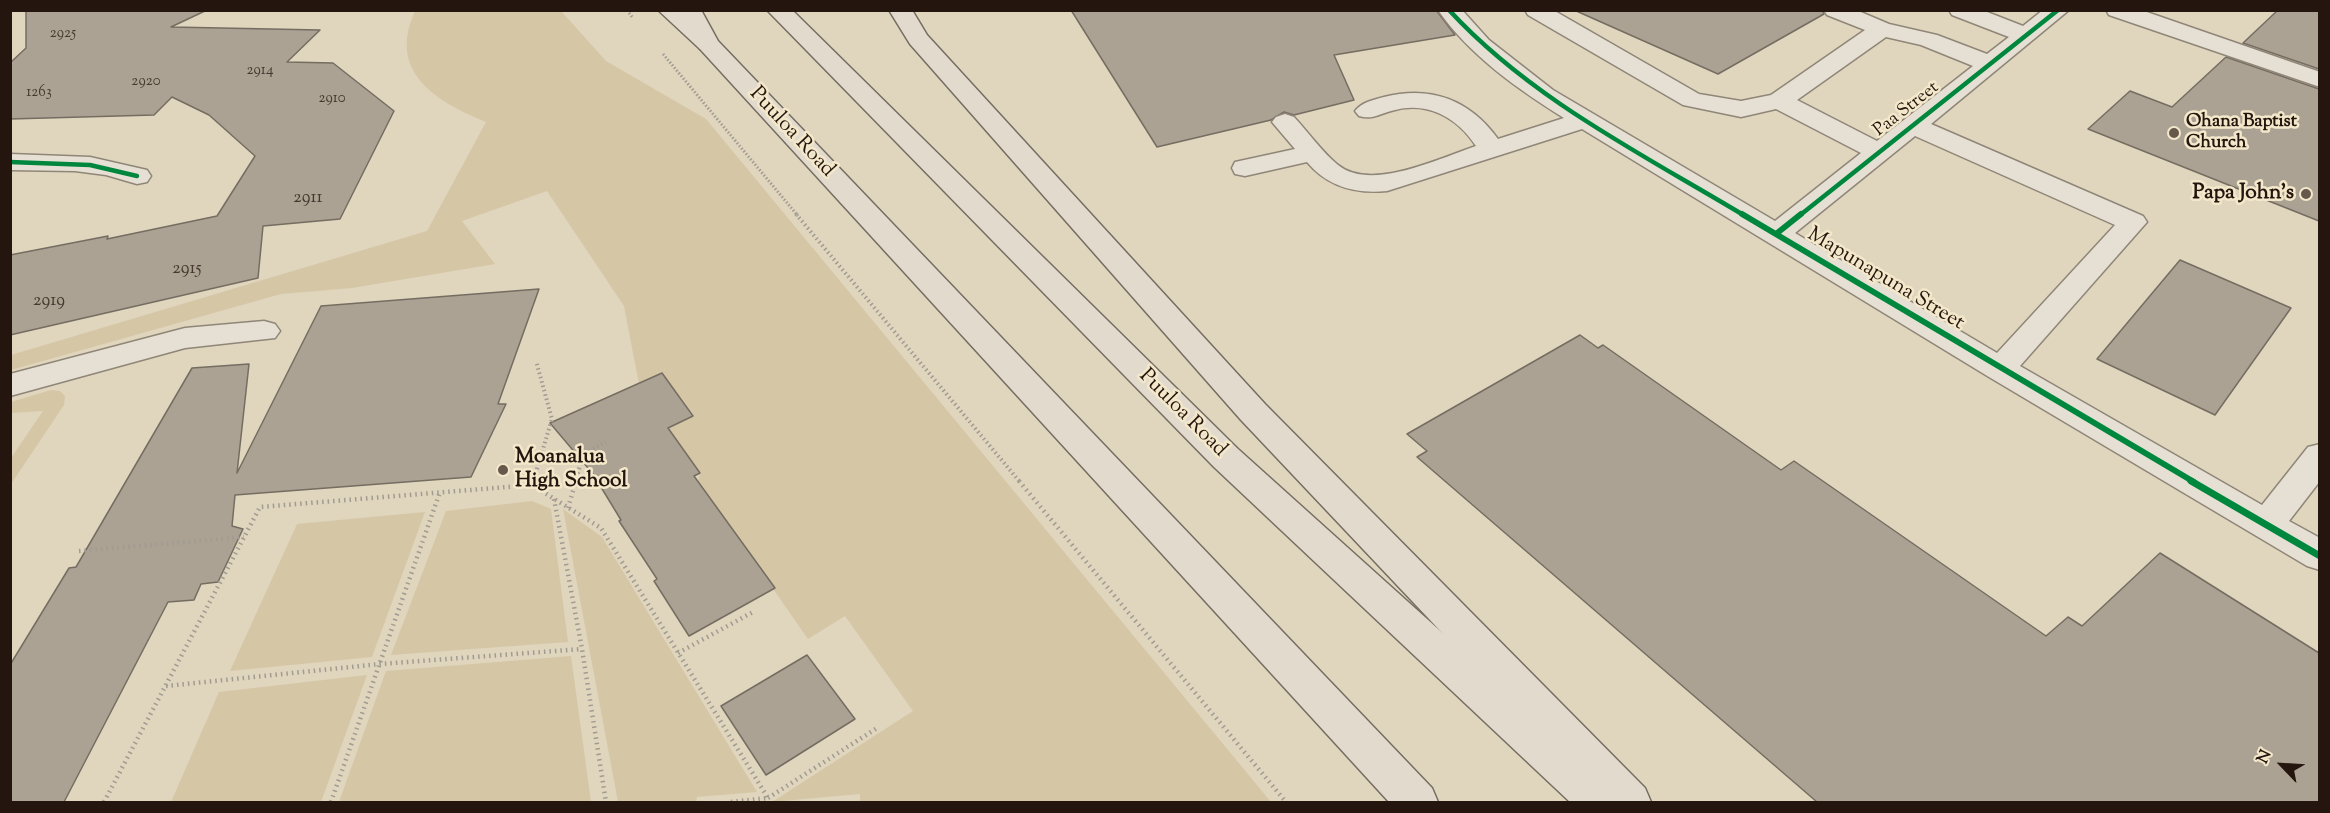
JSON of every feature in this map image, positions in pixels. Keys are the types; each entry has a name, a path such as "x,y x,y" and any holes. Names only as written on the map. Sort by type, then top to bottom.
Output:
{"main road":[{"path":"669,10 708,44"},
{"name":"Puuloa Road","path":"689,10 708,44 1417,802"},
{"name":"Puuloa Road","path":"778,10 1226,458 1600,802"},
{"path":"900,10 918,39 1253,412 1630,802"}],"street":[{"name":"Mapunapuna Street","path":"1449,10 1481,45 1510,70 1584,120 2000,369 2319,556"},
{"path":"1536,10 1692,100 1741,109 1779,101 1882,29"},
{"path":"1835,10 1882,29 1929,40 1990,64"},
{"path":"1960,10 2026,35"},
{"name":"Paa Street","path":"1776,234 2058,10"},
{"path":"2117,10 2319,80"},
{"path":"1368,111 1380,105 1400,101 1420,100 1444,105 1466,117 1492,150"},
{"path":"1779,101 1878,152"},
{"path":"1285,122 1329,171 1345,180 1367,184 1387,183 1584,120"},
{"path":"1912,125 2133,222 2000,369"},
{"path":"1245,168 1312,153"},
{"path":"10,162 84,162 109,166 136,176"},
{"path":"10,385 185,338 264,331"},
{"path":"2266,525 2319,459"}],"path":[{"path":"627,10 635,20"},
{"path":"658,47 1286,802"},
{"path":"532,484 552,419 536,361"},
{"path":"568,508 584,453 606,442"},
{"path":"576,482 593,474"},
{"path":"104,802 260,507 532,484 601,528 768,798"},
{"path":"331,802 440,492"},
{"path":"554,498 582,649 606,802"},
{"path":"79,551 244,537"},
{"path":"678,653 753,612"},
{"path":"165,686 380,664 582,649"},
{"path":"730,802 768,798 877,728"}],"shaded area":[{"path":"415,11 561,11 606,61 706,119 1271,802 860,802 860,794 772,802 913,711 845,616 808,639 698,481 700,473 668,428 693,415 662,374 639,384 624,306 547,191 462,221 495,264 352,288 281,294 11,370 11,355 427,231 486,122 449,104 421,82 412,67 407,51 408,32"},
{"path":"51,390 60,391 65,396 64,405 11,484 11,458 43,411 11,413 11,402"},
{"path":"532,501 551,509 568,642 391,655 446,511"},
{"path":"563,509 602,537 757,792 697,797 696,802 618,802"},
{"path":"425,512 372,657 230,671 297,524"},
{"path":"571,656 591,802 339,802 386,671"},
{"path":"367,675 321,802 171,802 219,692"}],"building":[{"path":"26,10 207,10 171,27 320,30 287,62 333,63 394,111 340,219 263,226 258,278 10,335 10,255 108,236 107,239 217,216 255,156 209,115 172,97 154,115 10,119 10,63 26,48"},
{"path":"1071,10 1436,10 1455,35 1334,55 1354,100 1294,115 1284,112 1271,120 1157,147"},
{"path":"1574,10 1822,10 1824,14 1718,74"},
{"path":"2278,10 2319,10 2319,69 2243,43"},
{"path":"2226,57 2319,89 2319,221 2088,129 2130,91 2172,107"},
{"path":"2180,260 2291,308 2215,415 2097,359"},
{"path":"539,289 498,404 506,404 471,477 235,495 232,526 243,529 218,582 201,584 194,600 168,602 64,802 10,802 10,665 69,568 76,567 192,368 249,364 237,473 321,306"},
{"path":"1580,335 1598,348 1603,345 1781,470 1794,461 2046,636 2068,617 2082,626 2160,553 2319,653 2319,802 1817,802 1417,457 1427,451 1407,434"},
{"path":"662,373 693,416 668,428 700,473 694,476 775,588 689,636 654,581 657,579 619,521 621,520 593,474 550,423"},
{"path":"807,655 855,719 766,775 721,706"}],"cycle path":[{"path":"1449,10 1481,45 1544,95 2000,369 2320,556"},
{"path":"1776,234 2058,10"},
{"path":"10,162 59,162 90,165 137,176"}],"place":[{"name":"Ohana Baptist Church","path":"2174,133"},
{"name":"Papa John's","path":"2306,194"},
{"name":"Moanalua High School","path":"503,470"}]}
